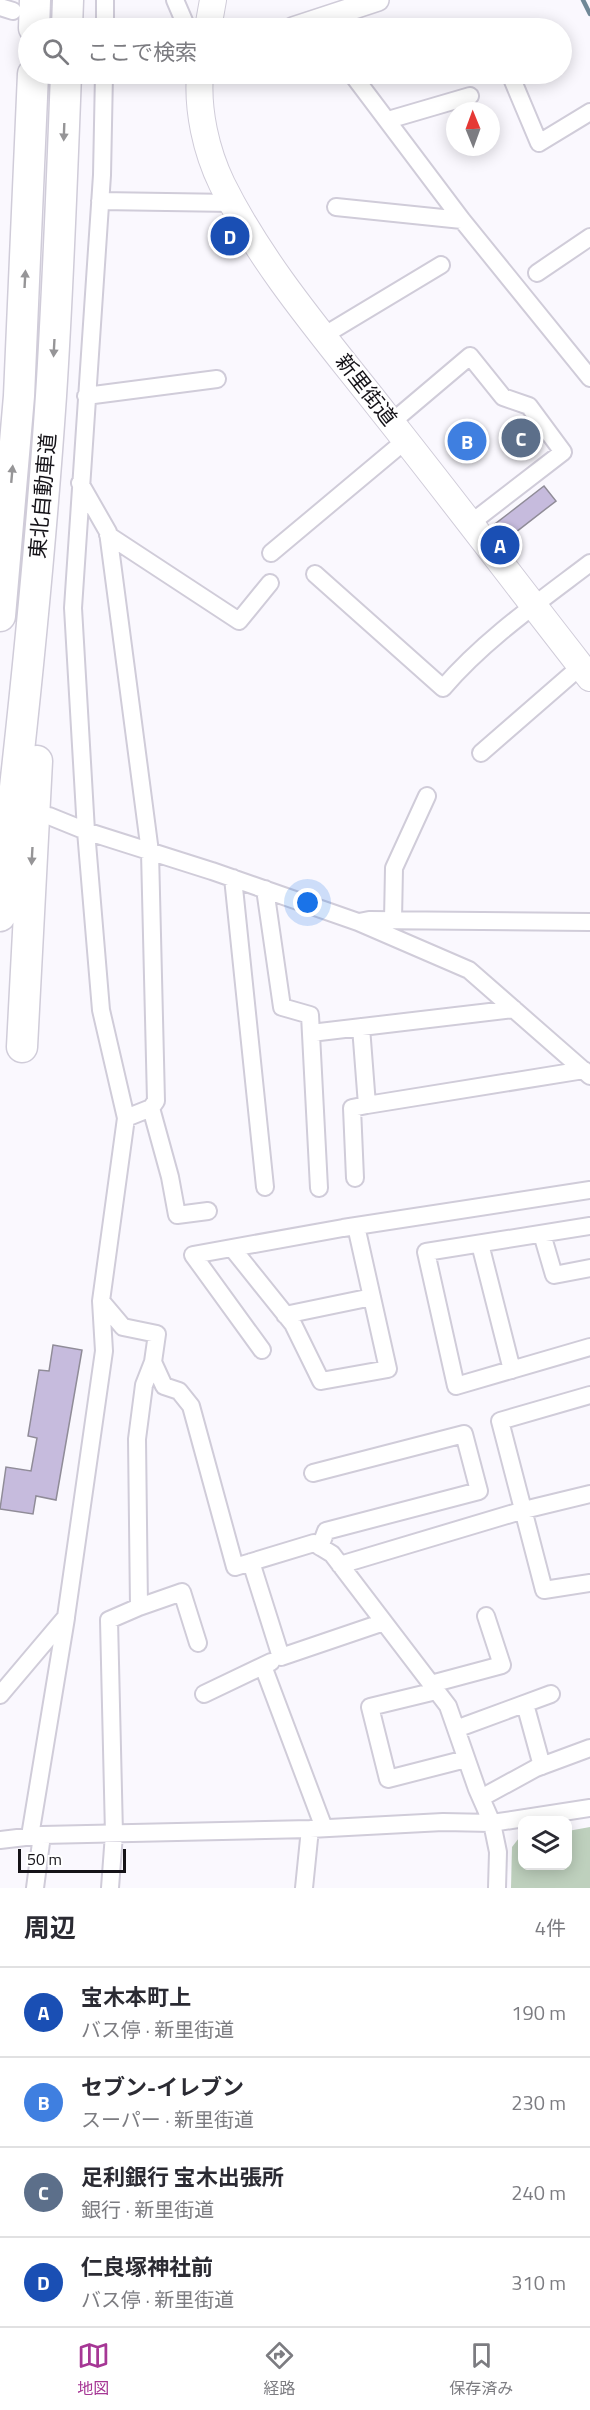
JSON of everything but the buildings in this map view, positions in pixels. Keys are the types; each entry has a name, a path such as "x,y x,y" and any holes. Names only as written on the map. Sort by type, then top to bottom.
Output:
{"highway":[{"path":"67,18 68,0"},
{"name":"東北自動車道","path":"0,616 19,396 33,84"},
{"name":"東北自動車道","path":"0,916 41,525 52,383 66,84"},
{"path":"22,1047 43,672 41,525"}],"main road":[{"path":"210,18 213,0"},
{"name":"新里街道","path":"200,84 200,107 204,131 214,164 232,203 256,243 323,336 586,672"}],"street":[{"path":"105,0 105,18"},
{"path":"175,0 183,18"},
{"path":"323,18 348,5 378,0"},
{"path":"35,1888 36,1836 104,1351 101,1301 126,1118 101,1010 86,831 72,608 100,201 104,84"},
{"path":"360,84 462,220 590,378"},
{"path":"514,84 539,143 590,112"},
{"path":"388,120 470,96"},
{"path":"100,201 232,203"},
{"path":"336,207 462,220"},
{"path":"537,273 590,237"},
{"path":"323,336 441,265"},
{"path":"270,553 399,431 471,356 503,397 530,406 563,452 471,523"},
{"path":"86,396 217,379"},
{"path":"80,483 108,535 150,852 156,1101 151,1108 126,1118"},
{"path":"108,535 239,621 270,583"},
{"path":"315,574 443,688 478,654 534,606 590,563"},
{"path":"481,753 586,672"},
{"path":"393,920 394,868 427,796"},
{"path":"49,816 86,831 358,922 469,970 587,1073"},
{"path":"232,878 265,1187"},
{"path":"265,889 282,1007 310,1015 319,1188"},
{"path":"358,922 393,920 590,922"},
{"path":"311,1033 514,1009"},
{"path":"361,1027 367,1105"},
{"path":"355,1178 352,1107 587,1073"},
{"path":"151,1108 170,1176 177,1215 208,1211"},
{"path":"262,1350 193,1255 356,1226 590,1190"},
{"path":"232,1248 293,1324 321,1381 388,1369 356,1226"},
{"path":"590,1226 426,1252 456,1386 590,1347"},
{"path":"542,1234 554,1275 590,1268"},
{"path":"480,1244 512,1370"},
{"path":"285,1315 372,1297"},
{"path":"101,1301 123,1327 157,1334 153,1362 144,1385 137,1439 139,1607"},
{"path":"153,1362 164,1386 179,1391 191,1406 235,1567 314,1543 320,1546 332,1554 448,1706 466,1759 492,1823 498,1852 496,1888"},
{"path":"590,1395 500,1421 544,1590 590,1583"},
{"path":"313,1473 464,1434 479,1491 326,1531 320,1546"},
{"path":"340,1565 524,1510 590,1494"},
{"path":"251,1562 281,1657"},
{"path":"110,1888 114,1834 110,1620 182,1592 198,1642"},
{"path":"466,1759 388,1779 370,1707 502,1665 486,1616"},
{"path":"0,1695 66,1617"},
{"path":"204,1694 281,1657 384,1622"},
{"path":"263,1666 317,1828 304,1888"},
{"path":"456,1729 551,1694"},
{"path":"525,1704 542,1766"},
{"path":"481,1798 542,1766 590,1748"},
{"path":"0,1840 36,1836 443,1822 492,1823 590,1808"}],"green space":[{"path":"590,1827 590,1888 511,1888 512,1847 518,1839 518,1870 572,1870 572,1830"}],"waterway":[{"path":"583,0 590,14"}],"place":[{"name":"仁良塚神社前","path":"230,236"},
{"name":"足利銀行 宝木出張所","path":"521,438"},
{"name":"セブン-イレブン","path":"467,441"},
{"name":"宝木本町上","path":"500,545"}]}
